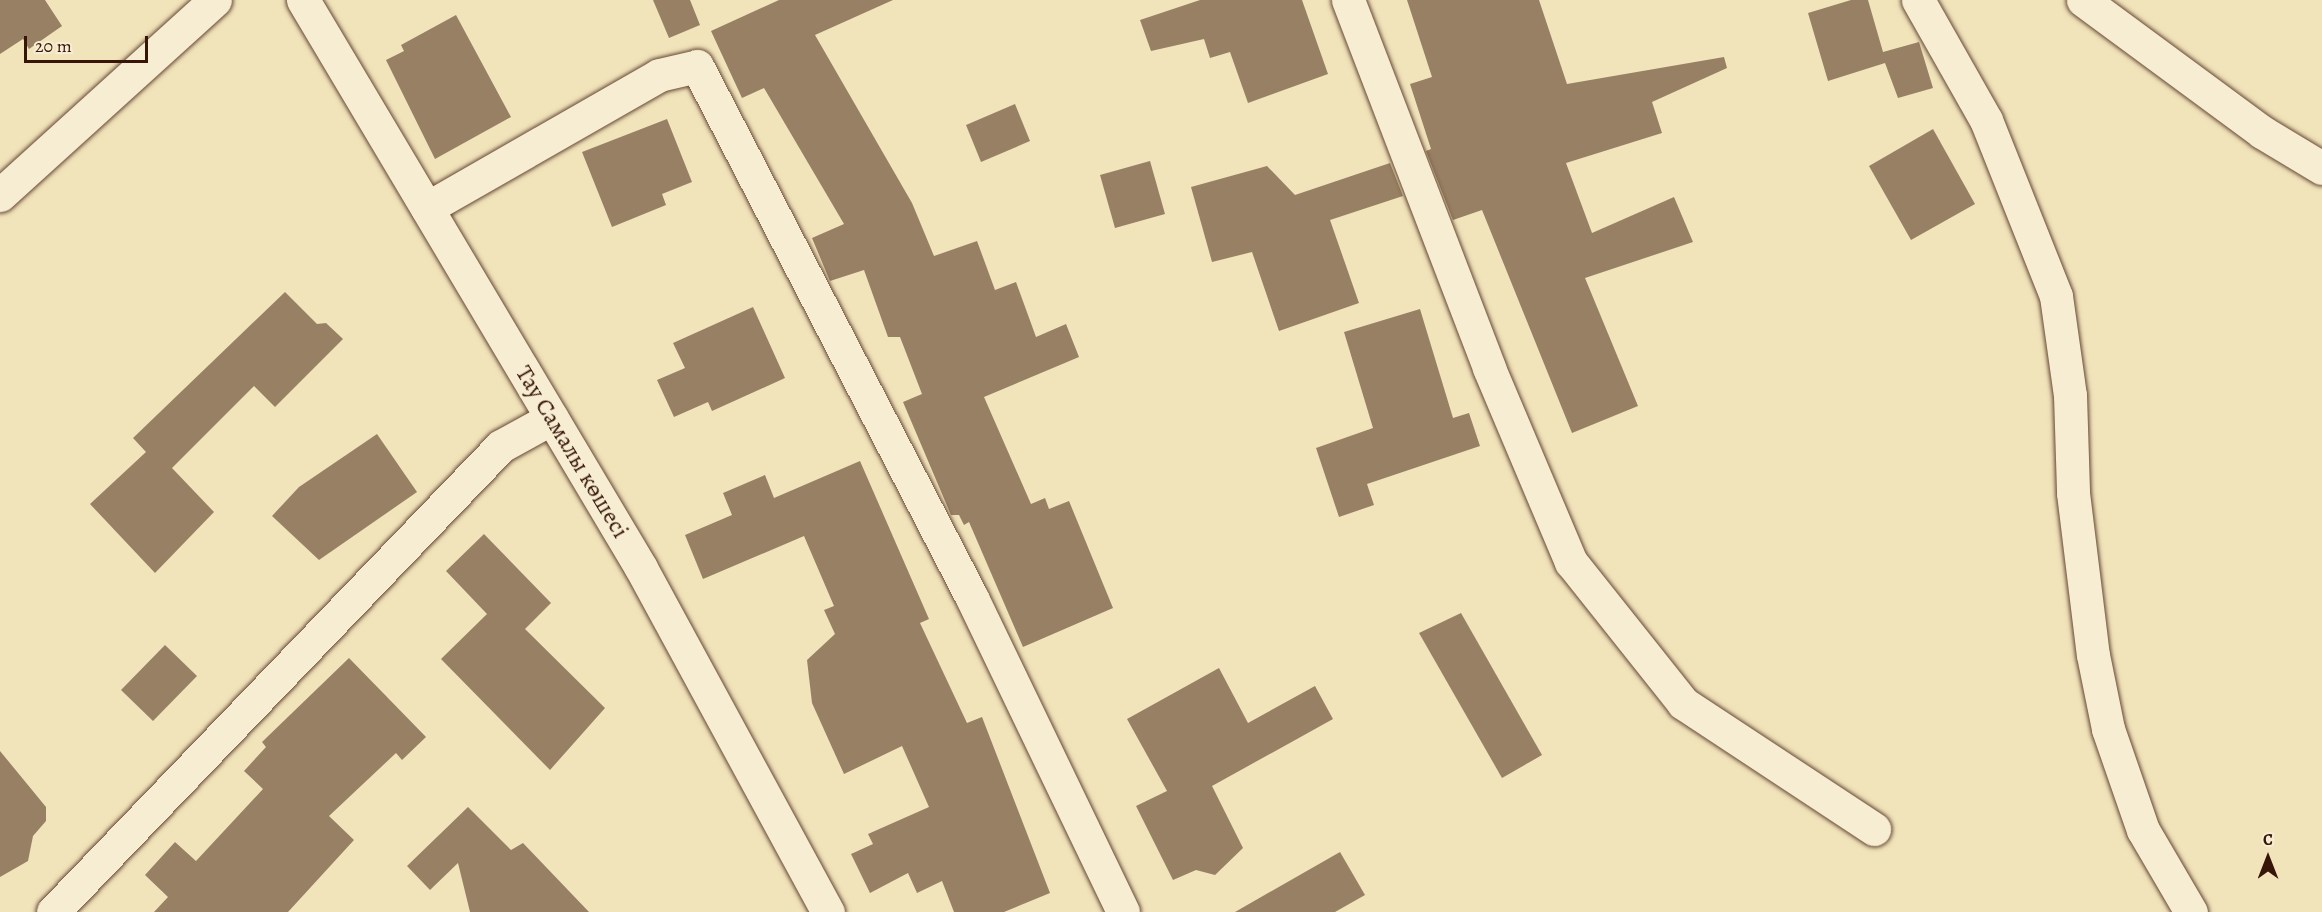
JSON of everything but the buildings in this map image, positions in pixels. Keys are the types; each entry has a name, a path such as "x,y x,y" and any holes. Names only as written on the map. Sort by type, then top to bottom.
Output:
{"street":[{"path":"0,195 215,0"},
{"name":"Тау Самалы көшесі","path":"303,0 641,568 828,912"},
{"path":"1348,0 1489,368 1571,562 1683,703 1874,829"},
{"path":"1918,0 1986,120 2056,296 2070,394 2073,493 2093,655 2108,729 2143,830 2191,912"},
{"path":"2082,0 2262,132 2322,168"},
{"path":"427,208 659,75 697,66 972,598 1123,912"},
{"path":"53,912 501,446 552,418"}]}
